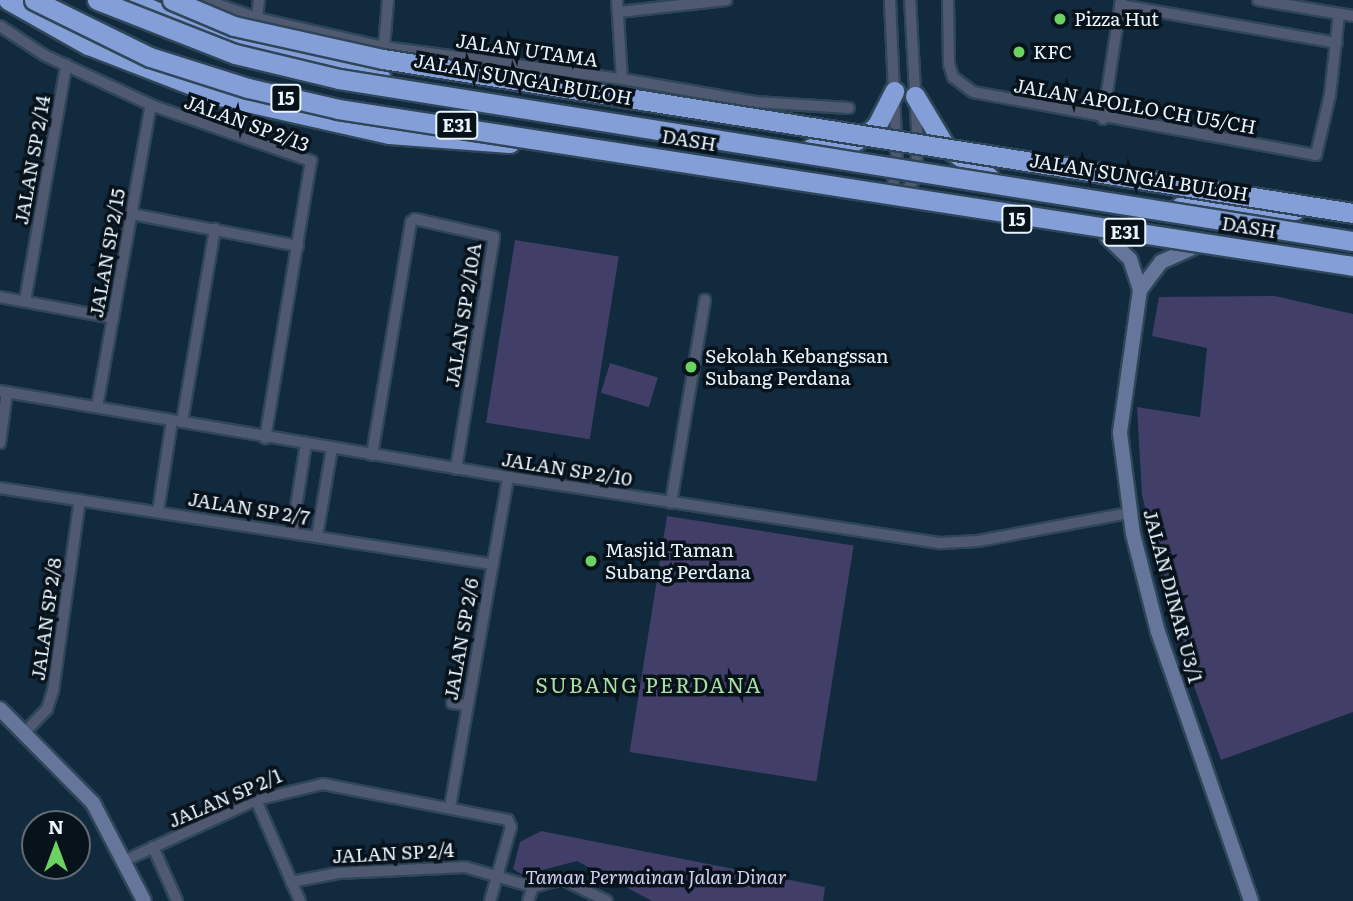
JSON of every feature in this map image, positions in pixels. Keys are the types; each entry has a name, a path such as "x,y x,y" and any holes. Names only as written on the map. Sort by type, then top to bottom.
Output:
{"highway":[{"path":"8,0 88,45 220,96 389,134 551,147"},
{"name":"15","path":"35,0 90,28 220,81 416,125 794,188 1353,273"},
{"name":"DASH","path":"35,0 150,57 248,88 338,109 1353,266"},
{"name":"DASH","path":"97,0 235,54 339,79 1353,241"},
{"name":"JALAN SUNGAI BULOH","path":"130,0 176,20 373,77 1353,236"},
{"path":"172,0 234,26 383,59 1353,213"},
{"path":"811,148 851,143 866,135 877,125 894,91"},
{"path":"915,96 945,146 989,177"},
{"name":"15","path":"794,188 898,201 1135,241"},
{"path":"1181,206 1353,213"}],"street":[{"name":"JALAN UTAMA","path":"205,0 257,18 384,47 622,79 755,102 849,108"},
{"path":"257,18 259,0"},
{"path":"384,47 388,0"},
{"path":"617,0 622,79"},
{"path":"618,12 726,0"},
{"path":"890,0 897,160 893,185 898,201"},
{"path":"898,201 914,180 917,165 910,0"},
{"name":"JALAN APOLLO CH U5/CH","path":"948,0 953,77 990,98 1316,155 1337,43"},
{"path":"1258,0 1353,16"},
{"path":"1102,118 1120,3 1337,43 1339,14"},
{"name":"JALAN SP 2/13","path":"0,26 66,65 151,105 311,161 265,438"},
{"name":"JALAN SP 2/14","path":"25,301 66,65"},
{"name":"JALAN SP 2/15","path":"97,407 151,105"},
{"path":"132,214 298,246"},
{"name":"JALAN SP 2/10A","path":"372,455 411,222 415,219 494,237 456,469"},
{"path":"158,512 215,229"},
{"path":"1107,237 1130,259 1140,290"},
{"path":"1140,290 1161,262 1192,248"},
{"name":"JALAN DINAR U3/1","path":"1140,290 1120,433 1129,513 1158,632 1251,901"},
{"path":"0,296 113,318"},
{"path":"671,503 705,300"},
{"path":"0,443 3,391"},
{"name":"JALAN SP 2/10","path":"3,391 332,449 941,543 978,541 1129,513"},
{"path":"292,533 306,444"},
{"path":"317,536 332,449"},
{"name":"JALAN SP 2/6","path":"450,807 508,477"},
{"name":"JALAN SP 2/7","path":"0,488 493,564"},
{"name":"JALAN SP 2/8","path":"24,733 47,709 53,691 80,500"},
{"path":"452,703 467,705"},
{"path":"0,709 93,803 126,860 144,901"},
{"name":"JALAN SP 2/1","path":"126,860 256,800 323,784 508,820 511,827 498,873"},
{"path":"256,800 300,901"},
{"path":"153,847 177,901"},
{"name":"JALAN SP 2/4","path":"291,882 418,866 498,873 533,887"},
{"path":"490,901 498,873"},
{"path":"527,901 533,887 562,878 607,901"}],"green space":[{"path":"515,240 619,256 590,439 486,423"},
{"path":"1275,296 1353,314 1353,712 1221,760 1175,634 1142,495 1137,407 1200,417 1207,348 1152,336 1159,297"},
{"path":"610,363 658,378 649,407 601,393"},
{"path":"667,516 854,546 816,782 630,752"},
{"name":"Taman Permainan Jalan Dinar","path":"541,831 825,887 823,901 652,901 577,861 523,875 513,869 520,842"}],"place":[{"name":"Pizza Hut","path":"1060,19"},
{"name":"KFC","path":"1019,52"},
{"name":"Sekolah Kebangssan Subang Perdana","path":"691,367"},
{"name":"Masjid Taman Subang Perdana","path":"591,561"}],"district":[{"name":"SUBANG PERDANA","path":"649,684"}]}
